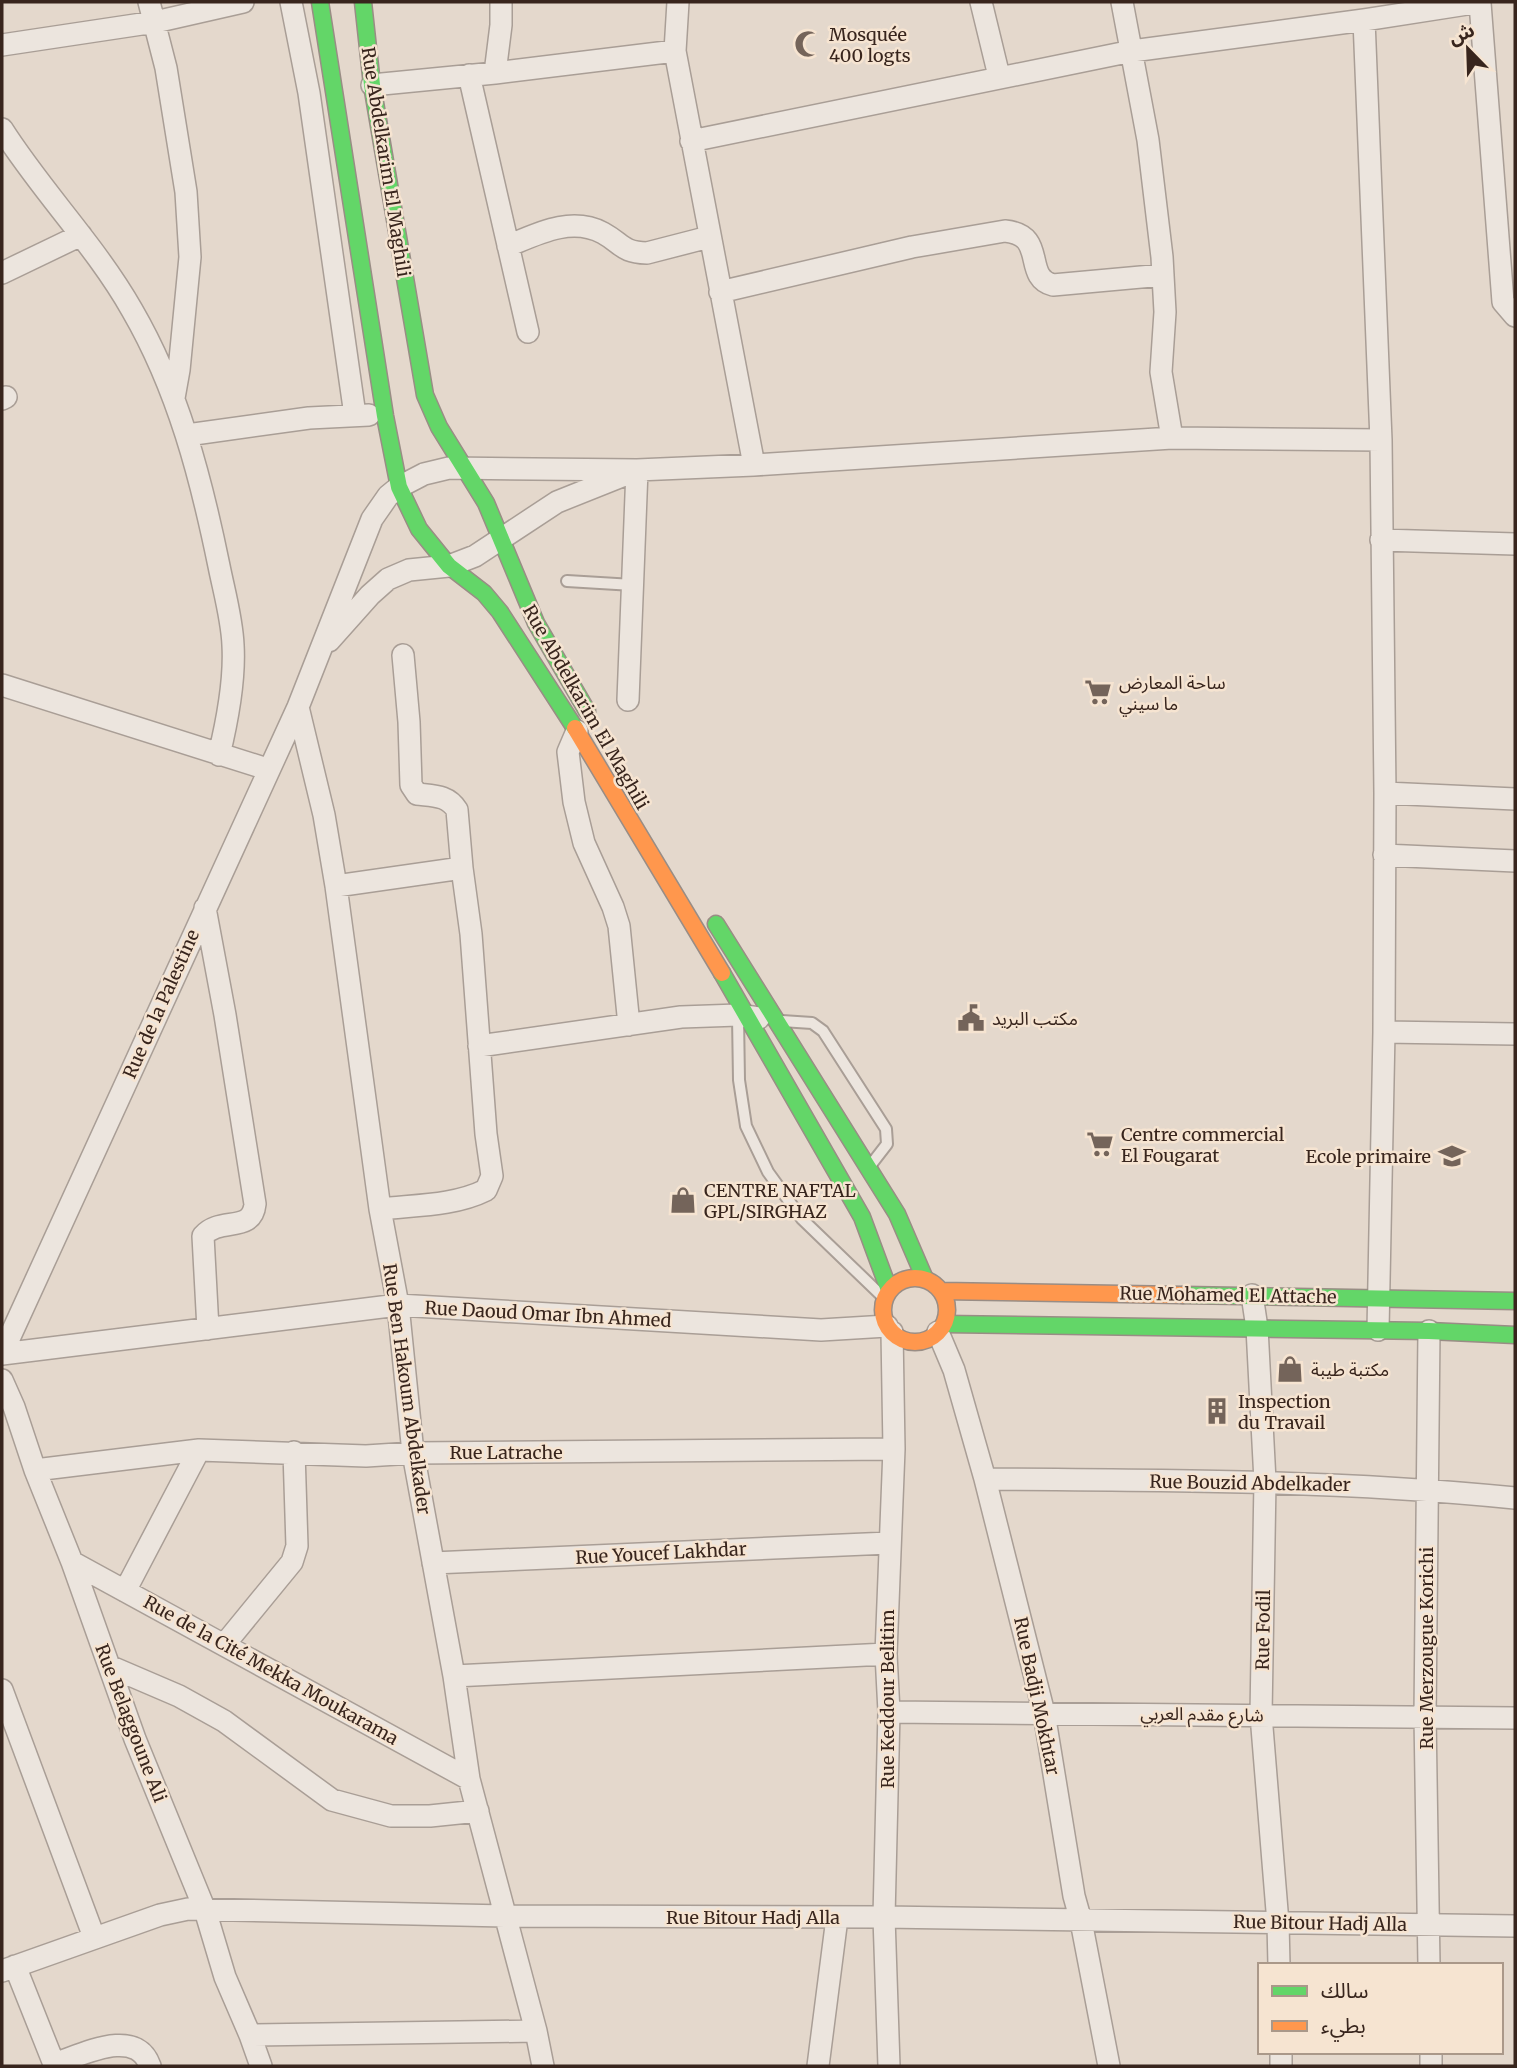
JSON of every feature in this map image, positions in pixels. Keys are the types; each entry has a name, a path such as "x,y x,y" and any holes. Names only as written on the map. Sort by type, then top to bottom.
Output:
{"street":[{"path":"2,45 152,12 243,2"},
{"path":"291,2 309,93 355,415"},
{"path":"320,2 385,416 399,487 419,528 449,566 484,593 500,612 587,730 743,1016 862,1217 887,1295"},
{"name":"Rue Abdelkarim El Maghili","path":"363,2 372,85 420,375 431,411 486,503 536,623 587,730"},
{"path":"495,73 501,2"},
{"path":"678,2 675,51 754,465"},
{"path":"981,2 999,76"},
{"path":"1122,2 1148,140 1163,275 1165,312 1161,372 1172,438"},
{"path":"691,141 1132,51 1364,20 1417,7 1480,2 1503,302 1515,316"},
{"path":"152,12 166,68 186,192 190,257 174,398"},
{"path":"1364,20 1381,440 1385,793 1384,1032 1378,1330"},
{"path":"372,85 675,51"},
{"path":"469,75 528,332"},
{"path":"2,129 26,168 81,235 133,312 174,398 187,435 206,505 233,644 225,729 219,755"},
{"path":"508,246 555,227 573,226 605,234 626,250 640,253 709,237"},
{"path":"720,292 912,247 1005,230 1016,232 1028,240 1039,278 1045,283 1062,285 1163,275"},
{"path":"2,273 81,235"},
{"path":"187,435 309,418 385,416"},
{"path":"399,487 424,474 463,467 637,470 1172,438 1381,440"},
{"path":"318,653 388,579 409,570 449,566 475,556 557,502 637,470"},
{"path":"628,700 637,470"},
{"name":"Rue de la Palestine","path":"2,1354 267,769 298,707 372,519 388,496 399,487"},
{"path":"1381,540 1515,544"},
{"path":"380,1209 457,1201 486,1190 492,1176 471,934 461,868 457,810 447,798 417,794 411,785 403,655"},
{"path":"2,685 267,769"},
{"name":"Rue Ben Hakoum Abdelkader","path":"298,707 324,815 337,886 380,1209 398,1306 413,1453 454,1676 469,1779 543,2066"},
{"path":"587,730 568,752 574,802 584,843 614,907 619,926 629,1025"},
{"path":"1385,793 1515,799"},
{"path":"1384,855 1515,861"},
{"path":"337,886 461,868"},
{"path":"704,905 897,1214 925,1279 941,1291 947,1307 941,1328 930,1338 910,1341 890,1329 883,1308 887,1295 906,1279 925,1279"},
{"path":"205,908 255,1204 254,1214 250,1219 215,1226 203,1236 208,1329"},
{"path":"480,1045 681,1017 743,1016 777,1021"},
{"path":"1384,1032 1515,1034"},
{"name":"Rue Mohamed El Attache","path":"941,1291 1515,1301"},
{"name":"Rue Fodil","path":"1252,1295 1257,1328 1265,1481 1261,1715 1279,1963"},
{"name":"Rue Daoud Omar Ibn Ahmed","path":"2,1354 398,1306 821,1330 890,1329"},
{"name":"Rue Mohamed El Attache","path":"941,1328 1257,1328 1515,1335"},
{"name":"Rue Badji Mokhtar","path":"941,1328 985,1479 1044,1713 1074,1896 1109,2066"},
{"name":"Rue Keddour Belitim","path":"889,2066 884,1917 889,1712 886,1654 894,1449 890,1329"},
{"name":"Rue Merzougue Korichi","path":"1429,1331 1425,1716 1429,1963"},
{"name":"Rue Belaggoune Ali","path":"2,1380 72,1562 135,1740 205,1910 225,1977 261,2066"},
{"name":"Rue Latrache","path":"35,1470 199,1450 366,1456 413,1453 894,1449"},
{"path":"125,1591 199,1450"},
{"path":"224,1645 292,1562 297,1546 294,1452"},
{"name":"Rue Bouzid Abdelkader","path":"985,1479 1265,1481 1426,1489 1515,1498"},
{"name":"Rue Youcef Lakhdar","path":"433,1563 889,1542"},
{"name":"Rue de la Cité Mekka Moukarama","path":"72,1562 469,1779"},
{"path":"454,1676 886,1654"},
{"path":"109,1666 179,1696 224,1721 332,1800 391,1816 430,1816 478,1811"},
{"path":"2,1690 10,1736 93,1937"},
{"name":"شارع مقدم العربي","path":"889,1712 1515,1718"},
{"name":"Rue Bitour Hadj Alla","path":"8,1969 93,1937 160,1915 188,1909 505,1916 884,1917 1515,1926"},
{"path":"818,2066 838,1918"},
{"path":"8,1969 52,2065 119,2044 141,2052 148,2059 150,2066"},
{"path":"250,2035 536,2031"}],"lane":[{"path":"567,581 633,585"},
{"path":"743,1016 739,1080 746,1126 768,1172 802,1219 887,1295"},
{"path":"777,1021 806,1022 818,1026 886,1129 887,1144 868,1168"}],"traffic: fast":[{"path":"320,2 385,416 399,487 419,529 449,566 484,593 500,612 575,728"},
{"path":"363,2 372,85 425,395 439,427 486,503 536,623 587,711"},
{"path":"716,924 897,1214 925,1279"},
{"path":"722,973 862,1217 889,1290"},
{"path":"1183,1295 1515,1301"},
{"path":"944,1324 1429,1331 1515,1335"}],"traffic: slow":[{"path":"575,728 722,973"},
{"path":"915,1278 938,1287 947,1310 938,1333 915,1342 892,1333 883,1310 892,1287 915,1278"},
{"path":"941,1291 1183,1295"}],"place":[{"name":"Mosquée 400 logts","path":"808,44"},
{"name":"ساحة المعارض ما سيني","path":"1098,692"},
{"name":"مكتب البريد","path":"971,1018"},
{"name":"Centre commercial El Fougarat","path":"1100,1144"},
{"name":"Ecole primaire","path":"1452,1156"},
{"name":"CENTRE NAFTAL GPL/SIRGHAZ","path":"683,1200"},
{"name":"مكتبة طيبة","path":"1290,1369"},
{"name":"Inspection du Travail","path":"1217,1411"}]}
